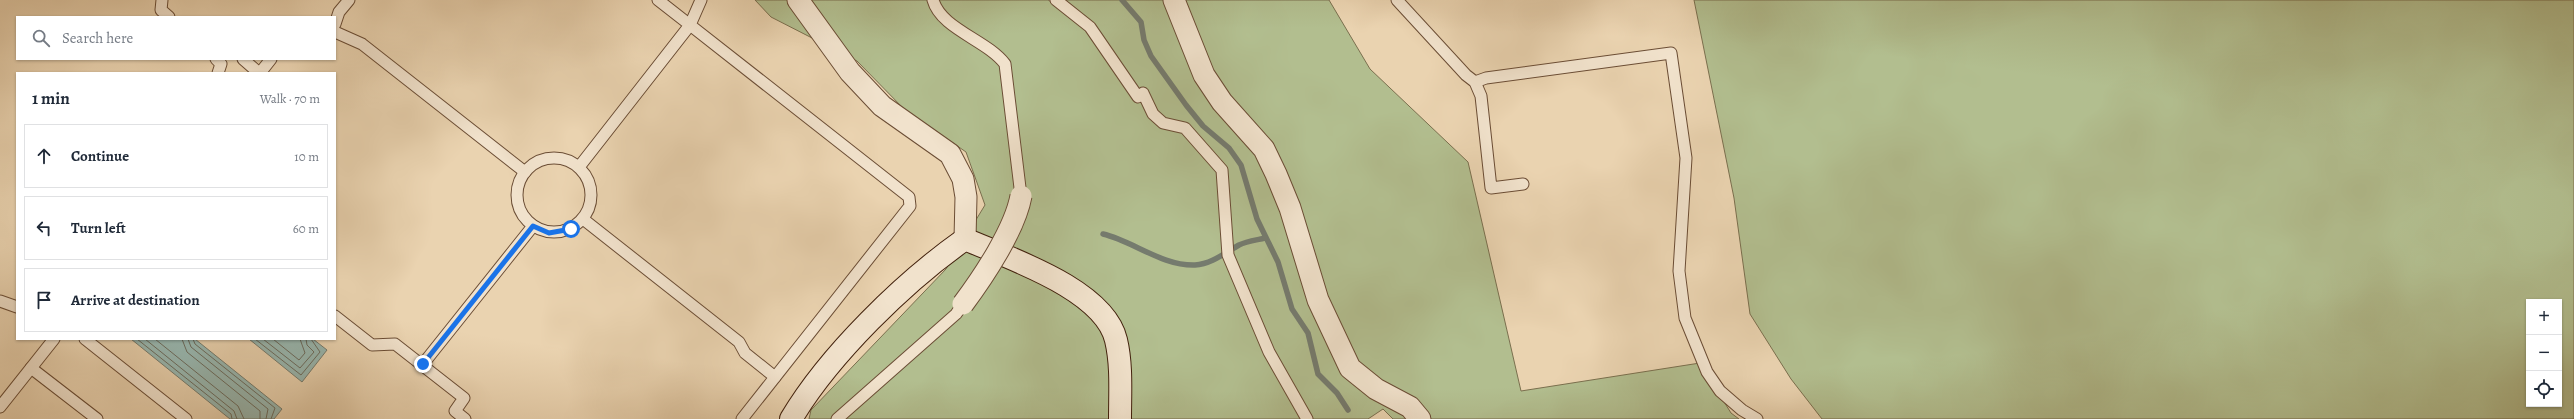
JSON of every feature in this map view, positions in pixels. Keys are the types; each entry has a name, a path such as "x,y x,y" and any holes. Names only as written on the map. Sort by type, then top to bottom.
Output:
{"street":[{"path":"798,0 850,72 882,106 950,154 963,179 966,197 965,239"},
{"path":"1174,0 1204,75 1222,102 1264,150 1270,162 1290,208 1318,300 1350,368 1376,389 1410,407 1420,419"},
{"path":"963,304 978,283 1018,212 1021,196"},
{"path":"792,419 806,393 859,333 923,269 965,239"},
{"path":"965,239 1033,268 1076,290 1102,315 1116,338 1120,368 1120,419"}],"lane":[{"path":"162,0 161,10 168,16"},
{"path":"336,21 339,12 349,0"},
{"path":"658,0 909,197 910,206 742,419"},
{"path":"579,167 690,24 701,0"},
{"path":"933,0 945,19 997,53 1005,64 1021,196"},
{"path":"1056,0 1090,27 1138,97 1143,93 1154,114 1163,124 1185,128 1222,170 1228,255 1269,352 1307,419"},
{"path":"1397,0 1466,75 1475,82 1481,96 1491,188 1523,184"},
{"path":"336,32 362,44 525,172"},
{"path":"1475,82 1486,78 1671,54 1686,158 1679,271 1685,318 1707,372 1720,391 1742,410 1757,419"},
{"path":"217,60 221,64 218,72"},
{"path":"244,60 259,72"},
{"path":"261,72 271,60"},
{"path":"548,158 564,159 579,167 587,177 592,189 592,202 583,219 571,229 560,233 549,233 533,226 521,214 517,202 517,190 525,172 537,162 548,158"},
{"path":"583,219 739,342 745,353 775,377"},
{"path":"423,364 533,226"},
{"path":"0,301 16,307"},
{"path":"837,419 956,314 963,304"},
{"path":"336,317 372,346 395,344 423,364 464,398 455,411 465,419"},
{"path":"0,407 53,340"},
{"path":"86,340 186,419"},
{"path":"31,368 97,419"}],"green space":[{"path":"755,0 1048,0 1053,3 1055,0 1329,0 1370,69 1468,162 1521,391 1700,363 1731,413 1739,419 1393,419 1383,409 1368,419 809,419 811,410 946,269 985,205 966,152 904,109 857,61 771,17"},
{"path":"1694,0 2574,0 2574,419 1822,419 1791,379 1750,314 1734,198"}],"water":[{"path":"132,340 196,340 282,409 274,419 230,419"},
{"path":"250,340 314,340 327,350 302,382"}],"waterway":[{"path":"1122,0 1141,22 1144,40 1151,56 1186,105 1203,126 1229,148 1241,165 1257,219 1278,262 1292,309 1308,333 1318,374 1337,393 1348,410"},
{"path":"1103,234 1114,237 1171,262 1195,265 1207,263 1239,245 1265,238"}],"route":[{"path":"423,364 533,226 538,230 549,233 560,233 571,229"}]}
